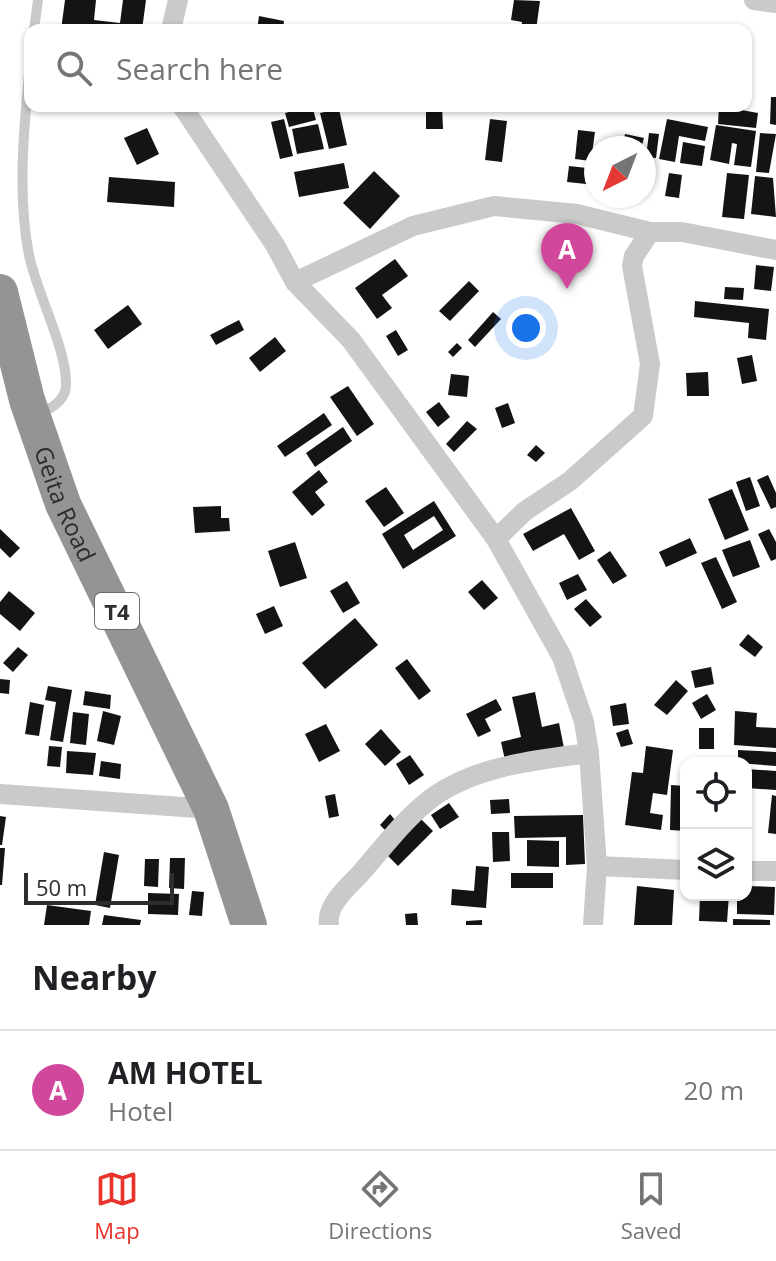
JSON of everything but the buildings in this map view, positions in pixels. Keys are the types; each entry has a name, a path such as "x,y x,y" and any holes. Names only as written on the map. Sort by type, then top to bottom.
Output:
{"highway":[{"name":"Geita Road","path":"0,292 33,417 63,504 211,809 249,925"}],"street":[{"path":"172,24 178,0"},
{"path":"754,0 776,3"},
{"path":"186,112 275,245 295,282 351,340 496,539 562,657 584,722 589,753 597,866 593,925"},
{"path":"295,282 413,226 494,206 577,214 650,232 682,232 776,250"},
{"path":"496,539 511,522 570,481 643,416 650,364 632,266 634,256 650,232"},
{"path":"329,925 331,909 341,895 401,826 437,794 485,772 589,753"},
{"path":"0,794 100,804 211,809"},
{"path":"597,866 680,870"},
{"path":"752,871 776,871"}],"lane":[{"path":"35,24 38,0"},
{"path":"27,112 23,197 29,254 64,367 67,387 58,403 33,417"}],"place":[{"name":"AM HOTEL","path":"567,289"}]}
